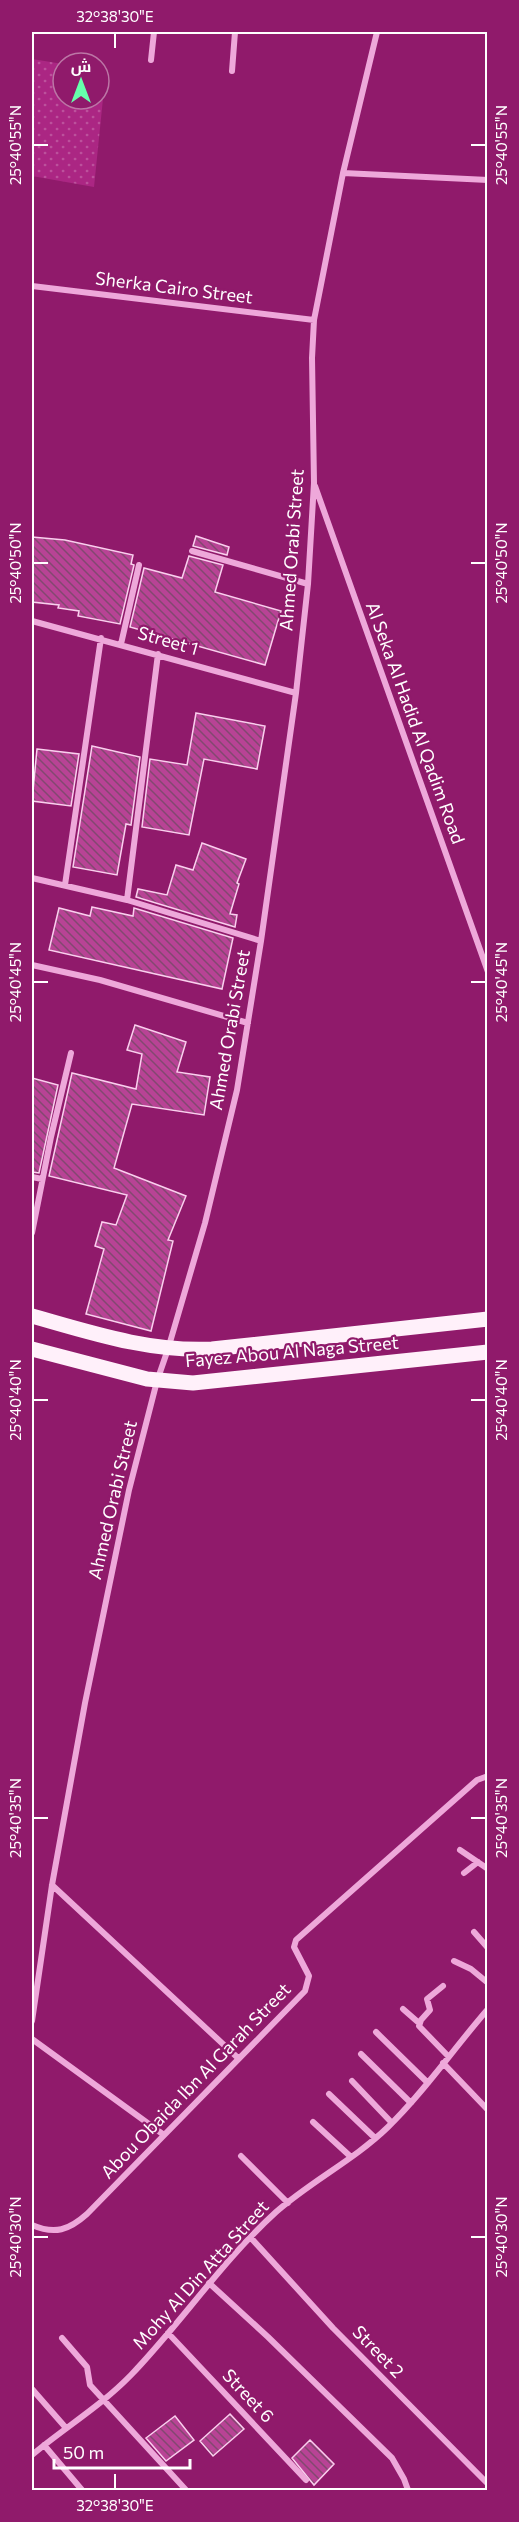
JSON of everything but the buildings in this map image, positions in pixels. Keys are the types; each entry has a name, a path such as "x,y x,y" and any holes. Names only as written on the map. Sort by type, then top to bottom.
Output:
{"main road":[{"name":"Fayez Abou Al Naga Street","path":"32,1316 134,1344 168,1349 212,1349 488,1319"},
{"name":"Fayez Abou Al Naga Street","path":"32,1349 157,1381 194,1383 488,1352"}],"street":[{"path":"151,60 154,32"},
{"path":"232,71 235,32"},
{"name":"Ahmed Orabi Street","path":"32,2021 52,1885 106,1596 131,1480 157,1381 222,1157 248,1023 296,693 308,584 314,483 312,358 314,320 343,173 377,32"},
{"path":"343,173 488,180"},
{"name":"Sherka Cairo Street","path":"32,286 314,320"},
{"name":"Al Seka Al Hadid Al Qadim Road","path":"314,483 488,972"},
{"path":"192,551 308,584"},
{"path":"121,644 139,565"},
{"name":"Street 1","path":"32,621 296,693"},
{"path":"65,885 101,638"},
{"path":"127,900 158,654"},
{"path":"32,878 127,900 261,941"},
{"path":"32,965 121,986 248,1023"},
{"path":"32,1233 71,1053"},
{"path":"32,1177 42,1179"},
{"name":"Abou Obaida Ibn Al Garah Street","path":"32,2225 51,2231 70,2227 87,2214 305,1991 309,1976 294,1947 296,1940 477,1780 488,1776"},
{"path":"460,1850 488,1869"},
{"path":"464,1873 478,1862"},
{"path":"52,1885 238,2058"},
{"path":"474,1932 488,1948"},
{"path":"454,1961 471,1969 488,1983"},
{"path":"420,2023 430,2010 427,1999 443,1986"},
{"path":"403,2009 420,2023 421,2029 448,2056"},
{"name":"Mohy Al Din Atta Street","path":"32,2455 129,2377 209,2283 288,2203 351,2157 392,2123 488,2009"},
{"path":"376,2032 428,2083"},
{"path":"32,2039 164,2135"},
{"path":"361,2054 411,2103"},
{"path":"443,2062 488,2110"},
{"path":"352,2082 392,2123"},
{"path":"329,2094 375,2138"},
{"path":"313,2122 351,2157"},
{"path":"241,2157 288,2203"},
{"name":"Street 2","path":"251,2238 333,2328 488,2484"},
{"path":"209,2283 392,2458 405,2479 408,2490"},
{"name":"Street 6","path":"168,2333 306,2480"},
{"path":"63,2338 87,2367 88,2382 186,2490"},
{"path":"32,2389 66,2428"},
{"path":"44,2445 82,2490"}],"shaded area":[{"path":"32,59 51,62 51,111 102,111 94,187 32,176"}]}
